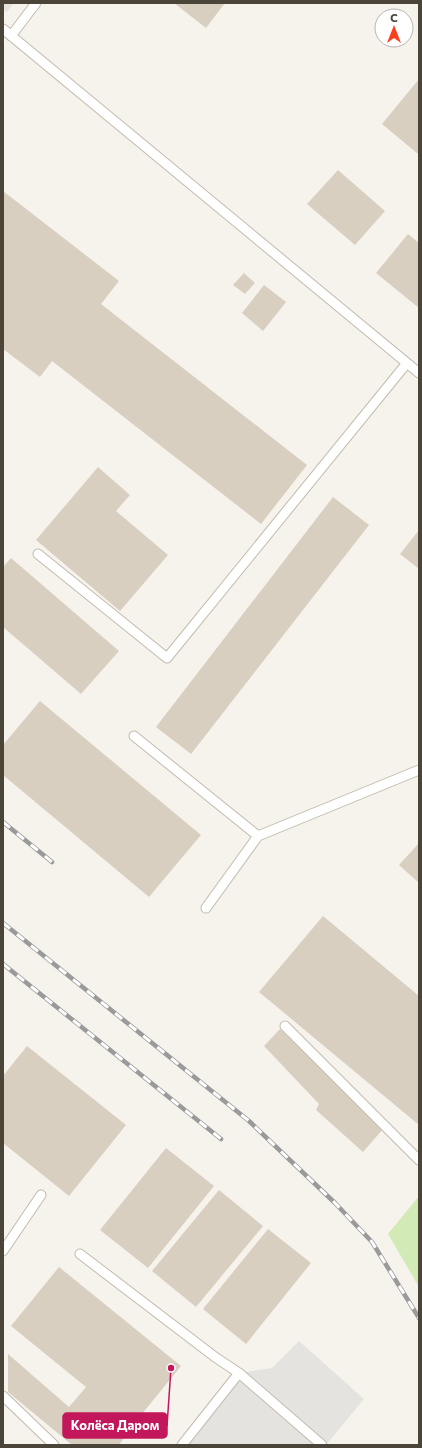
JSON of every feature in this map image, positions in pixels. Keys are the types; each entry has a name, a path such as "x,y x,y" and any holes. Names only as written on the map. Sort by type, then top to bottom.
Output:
{"lane":[{"path":"11,36 36,3"},
{"path":"3,29 419,373"},
{"path":"38,554 167,658 407,363"},
{"path":"134,736 258,836"},
{"path":"206,908 258,836 419,770"},
{"path":"285,1026 419,1160"},
{"path":"3,1251 41,1195"},
{"path":"80,1254 215,1357 239,1373 322,1445"},
{"path":"182,1445 239,1373"},
{"path":"3,1396 54,1445"}],"green space":[{"path":"419,1196 419,1287 388,1234"}],"shaded area":[{"path":"3,3 14,3 7,12 3,9"},
{"path":"299,1341 364,1399 326,1445 182,1445 239,1373 272,1368"}],"building":[{"path":"174,3 225,3 206,28"},
{"path":"419,79 419,153 418,154 382,124"},
{"path":"338,170 385,211 355,245 307,204"},
{"path":"3,191 119,281 101,304 307,465 261,524 52,361 40,377 3,349"},
{"path":"408,234 419,243 419,308 376,273"},
{"path":"244,273 255,283 245,294 233,285"},
{"path":"264,285 286,302 263,331 242,313"},
{"path":"98,467 130,495 116,511 168,555 120,611 36,540"},
{"path":"333,497 369,525 191,754 156,727"},
{"path":"419,530 419,569 400,554"},
{"path":"11,558 119,651 81,694 3,627 3,567"},
{"path":"40,701 201,835 149,897 3,775 3,745"},
{"path":"419,843 419,883 399,865"},
{"path":"323,916 419,996 419,1125 259,992"},
{"path":"280,1029 383,1129 363,1152 316,1110 319,1104 264,1046"},
{"path":"27,1046 126,1125 69,1196 3,1143 3,1076"},
{"path":"166,1148 214,1186 148,1268 100,1230"},
{"path":"219,1190 263,1226 196,1307 152,1271"},
{"path":"268,1229 311,1263 246,1344 203,1309"},
{"path":"59,1267 181,1366 133,1425 119,1445 72,1445 8,1392 8,1354 69,1407 86,1387 11,1326"}],"railway":[{"path":"3,822 52,862"},
{"path":"3,923 249,1121 335,1203 372,1242 419,1318"},
{"path":"3,964 221,1139"}],"place":[{"name":"Колёса Даром","path":"171,1368"}]}
